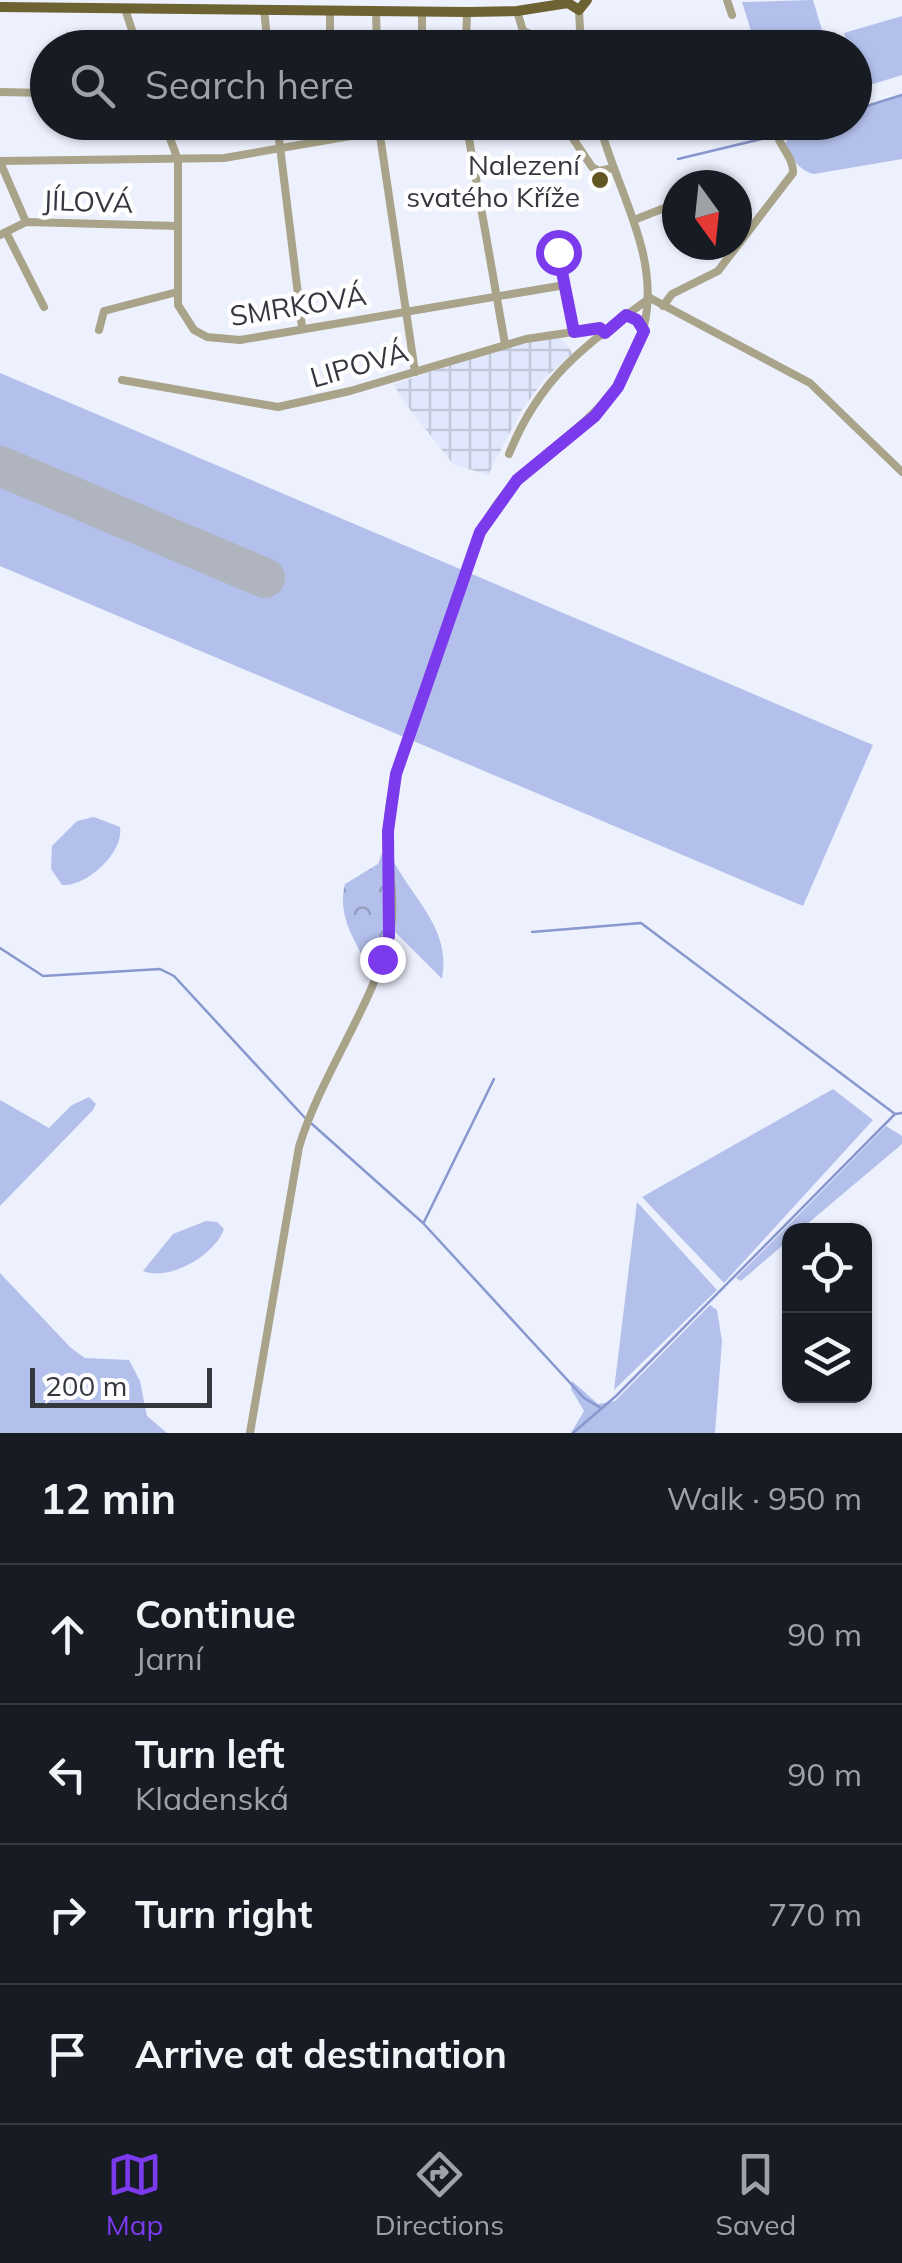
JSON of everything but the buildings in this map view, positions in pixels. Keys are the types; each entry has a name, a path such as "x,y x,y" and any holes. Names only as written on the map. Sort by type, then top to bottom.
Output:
{"main road":[{"path":"0,7 256,6 518,12 568,1 579,10 587,0"}],"street":[{"path":"727,0 732,15"},
{"path":"125,8 132,30"},
{"path":"330,10 330,30"},
{"path":"579,10 581,30"},
{"path":"376,11 376,30"},
{"path":"422,12 422,30"},
{"path":"466,30 467,12"},
{"path":"518,12 523,30"},
{"path":"0,92 30,93"},
{"path":"99,330 104,310 177,292 178,160 171,140"},
{"path":"279,140 302,327"},
{"path":"26,222 0,162 178,160 325,140"},
{"path":"380,140 415,372"},
{"path":"469,140 505,344"},
{"path":"574,140 592,167 613,168"},
{"path":"250,1433 299,1148 309,1115 389,936 388,831 396,774 480,532 517,480 595,416 618,387 644,331 650,298 634,220 604,140"},
{"path":"663,306 672,294 718,271 792,173 791,160 777,140"},
{"path":"634,220 662,209"},
{"name":"JÍLOVÁ","path":"3,233 26,222 178,226"},
{"path":"3,233 44,307"},
{"path":"558,252 574,332"},
{"name":"SMRKOVÁ","path":"177,292 182,316 207,337 240,340 565,285"},
{"path":"650,298 810,383 902,472"},
{"path":"509,454 526,411 551,377 650,298"},
{"path":"626,315 637,320 644,331"},
{"name":"LIPOVÁ","path":"122,380 278,407 505,344 600,328 605,333"}],"shaded area":[{"path":"559,336 573,353 546,377 521,411 488,475 453,464 394,384 498,349"}],"green space":[{"path":"813,0 822,30 751,30 742,2"},
{"path":"902,16 902,75 872,84 872,30 854,30"},
{"path":"902,94 902,159 814,174 793,159 785,144 787,140 872,140 872,104"},
{"path":"0,373 873,745 803,906 0,566"},
{"path":"94,817 120,827 116,847 92,874 62,885 51,869 52,846 77,821"},
{"path":"382,853 388,923 370,971 346,919 343,896 345,884 378,864"},
{"path":"393,860 436,930 444,961 442,979 395,932"},
{"path":"833,1089 873,1120 724,1283 642,1197"},
{"path":"89,1097 96,1104 93,1110 0,1206 0,1100 49,1128 72,1105"},
{"path":"886,1126 902,1136 902,1144 808,1223 790,1223"},
{"path":"637,1202 717,1290 614,1390"},
{"path":"206,1221 217,1222 224,1229 201,1257 165,1273 143,1271 173,1234"},
{"path":"782,1231 782,1246 741,1281 736,1278"},
{"path":"0,1273 85,1358 129,1360 140,1381 147,1416 167,1433 0,1433"},
{"path":"710,1305 717,1310 722,1341 715,1433 571,1433 584,1411 571,1389 572,1381 598,1404 615,1401"}],"waterway":[{"path":"872,104 902,95"},
{"path":"678,159 757,140"},
{"path":"532,932 641,923 895,1114"},
{"path":"0,948 43,976 160,969 174,976 306,1119"},
{"path":"424,1222 494,1079"},
{"path":"573,1433 616,1396 895,1114 902,1113"},
{"path":"312,1124 423,1223 584,1398 601,1408"}],"runway":[{"path":"0,466 265,578"}],"place":[{"name":"Nalezení svatého Kříže","path":"600,180"}],"route":[{"path":"382,959 391,912 388,811 396,774 480,532 496,504 517,480 595,416 618,387 644,331 637,320 626,315 605,333 600,328 574,332 558,252"}]}
